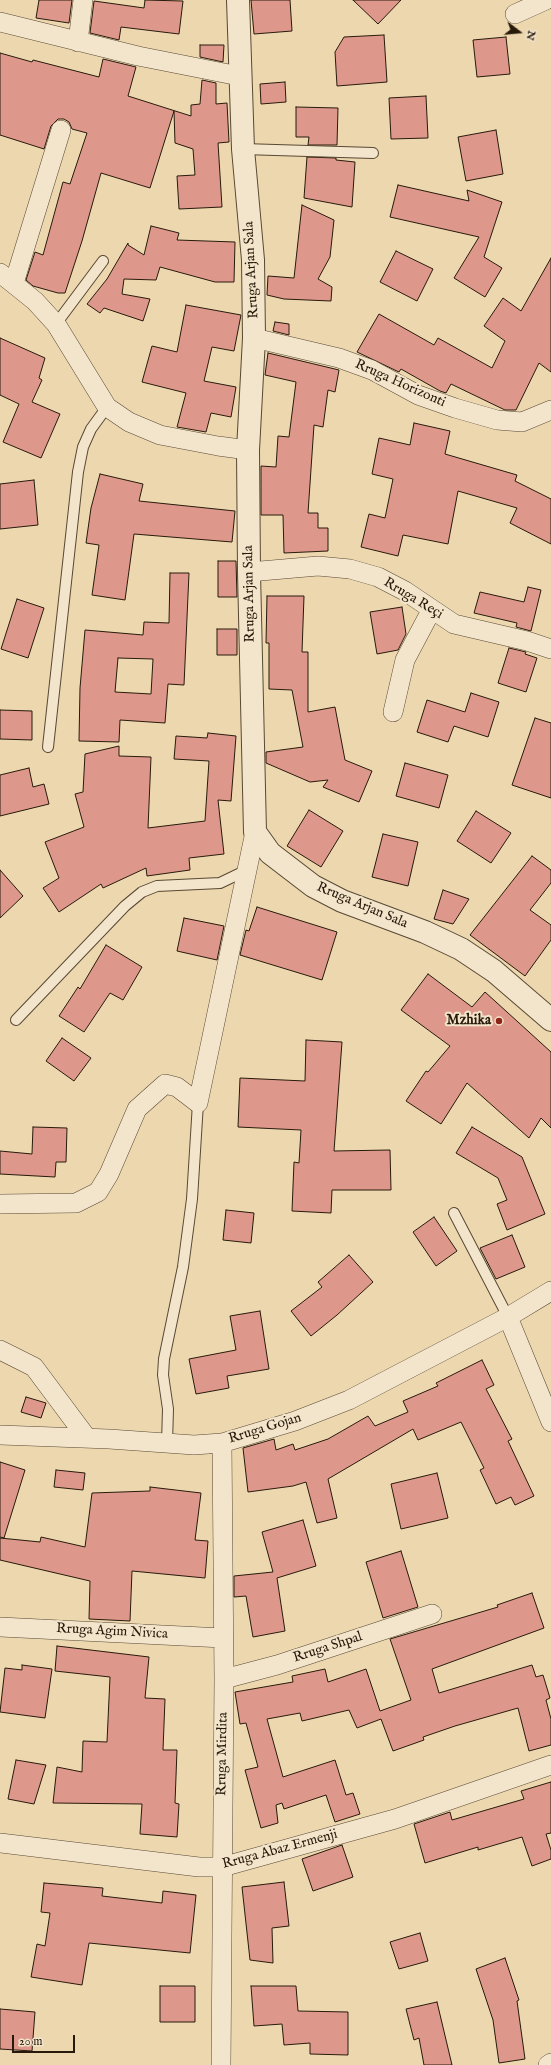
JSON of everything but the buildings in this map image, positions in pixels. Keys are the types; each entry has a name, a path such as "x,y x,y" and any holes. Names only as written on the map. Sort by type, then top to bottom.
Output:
{"street":[{"path":"78,42 82,0"},
{"name":"Rruga Arjan Sala","path":"238,0 239,76 243,149 253,260 254,338 248,450 249,572 255,832 270,853 313,886 342,901 425,932 461,949 494,971 551,1020"},
{"path":"515,14 546,0"},
{"path":"0,22 78,42 239,76"},
{"path":"61,130 7,278 35,301 56,324 107,407 128,422 160,435 248,450"},
{"name":"Rruga Horizonti","path":"254,338 340,358 372,370 418,395 454,408 497,420 522,422 549,410"},
{"name":"Rruga Reçi","path":"249,572 318,566 350,569 378,577 405,591 454,624 527,641 551,649"},
{"path":"393,712 405,660 432,609"},
{"path":"0,1204 76,1204 98,1192 109,1174 137,1109 165,1084 177,1087 198,1103 255,832"},
{"name":"Rruga Gojan","path":"0,1435 86,1438 194,1446 222,1443 295,1421 349,1400 508,1317 551,1291"},
{"path":"508,1317 551,1422"},
{"path":"0,1350 34,1367 86,1438"},
{"name":"Rruga Mirdita","path":"221,2065 224,1679 222,1443"},
{"name":"Rruga Shpal","path":"224,1679 277,1665 432,1614"},
{"name":"Rruga Agim Nivica","path":"0,1627 223,1638"},
{"name":"Rruga Abaz Ermenji","path":"0,1844 199,1867 222,1867 395,1819 551,1765"}],"lane":[{"path":"243,149 374,153"},
{"path":"56,324 102,261"},
{"path":"48,747 78,472 86,441 91,429 107,407"},
{"path":"16,1020 125,906 142,892 158,886 220,883 247,870"},
{"path":"167,1443 168,1409 163,1375 164,1359 183,1267 192,1206 198,1103"},
{"path":"454,1213 508,1317"}],"place":[{"name":"Mzhika","path":"499,1021"}]}
